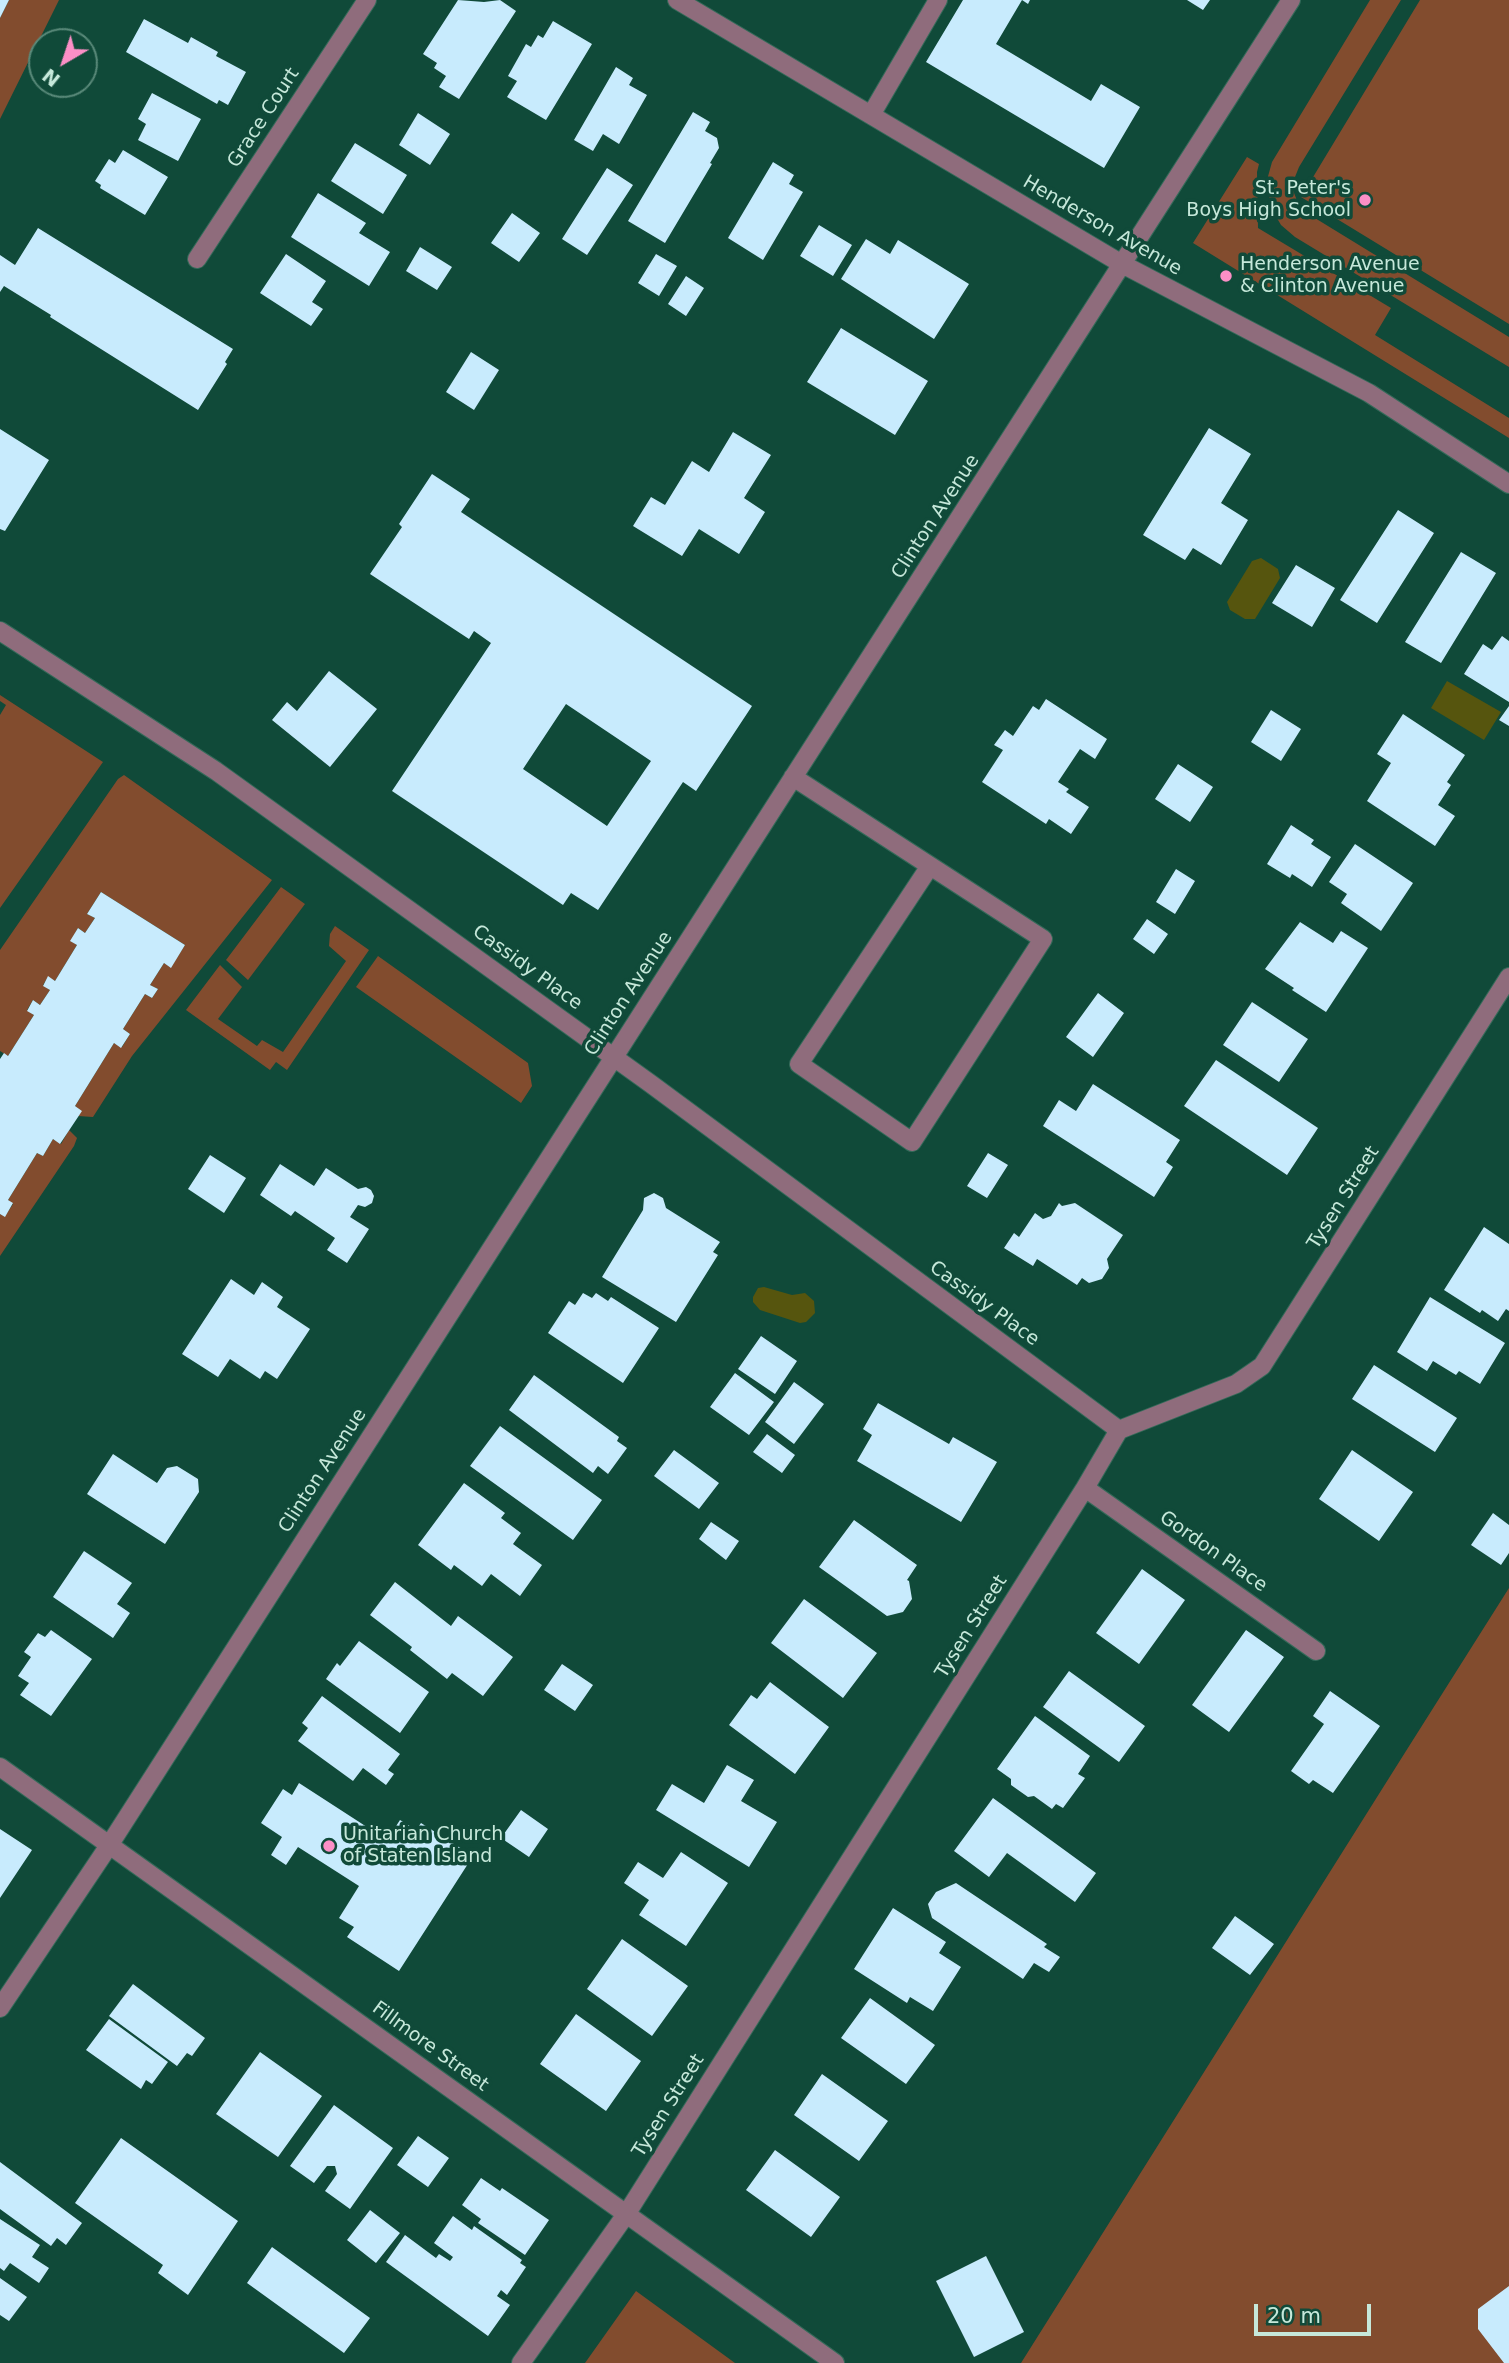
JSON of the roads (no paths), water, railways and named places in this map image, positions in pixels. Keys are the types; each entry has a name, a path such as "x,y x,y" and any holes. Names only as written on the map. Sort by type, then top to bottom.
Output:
{"street":[{"name":"Grace Court","path":"197,260 367,0"},
{"name":"Henderson Avenue","path":"677,0 1122,264 1369,393 1509,484"},
{"path":"871,115 938,0"},
{"name":"Clinton Avenue","path":"0,2008 110,1844 1291,0"},
{"name":"Cassidy Place","path":"0,631 216,771 614,1057 1119,1430"},
{"path":"793,777 1043,939 912,1142 799,1064 930,866"},
{"name":"Tysen Street","path":"521,2363 626,2213 1085,1488 1119,1430 1236,1384 1262,1366 1509,977"},
{"name":"Gordon Place","path":"1085,1488 1316,1651"},
{"name":"Fillmore Street","path":"0,1767 835,2363"}],"place":[{"name":"St. Peter's Boys High School","path":"1365,200"},
{"name":"Henderson Avenue & Clinton Avenue","path":"1226,276"},
{"name":"Unitarian Church of Staten Island","path":"329,1846"}]}
